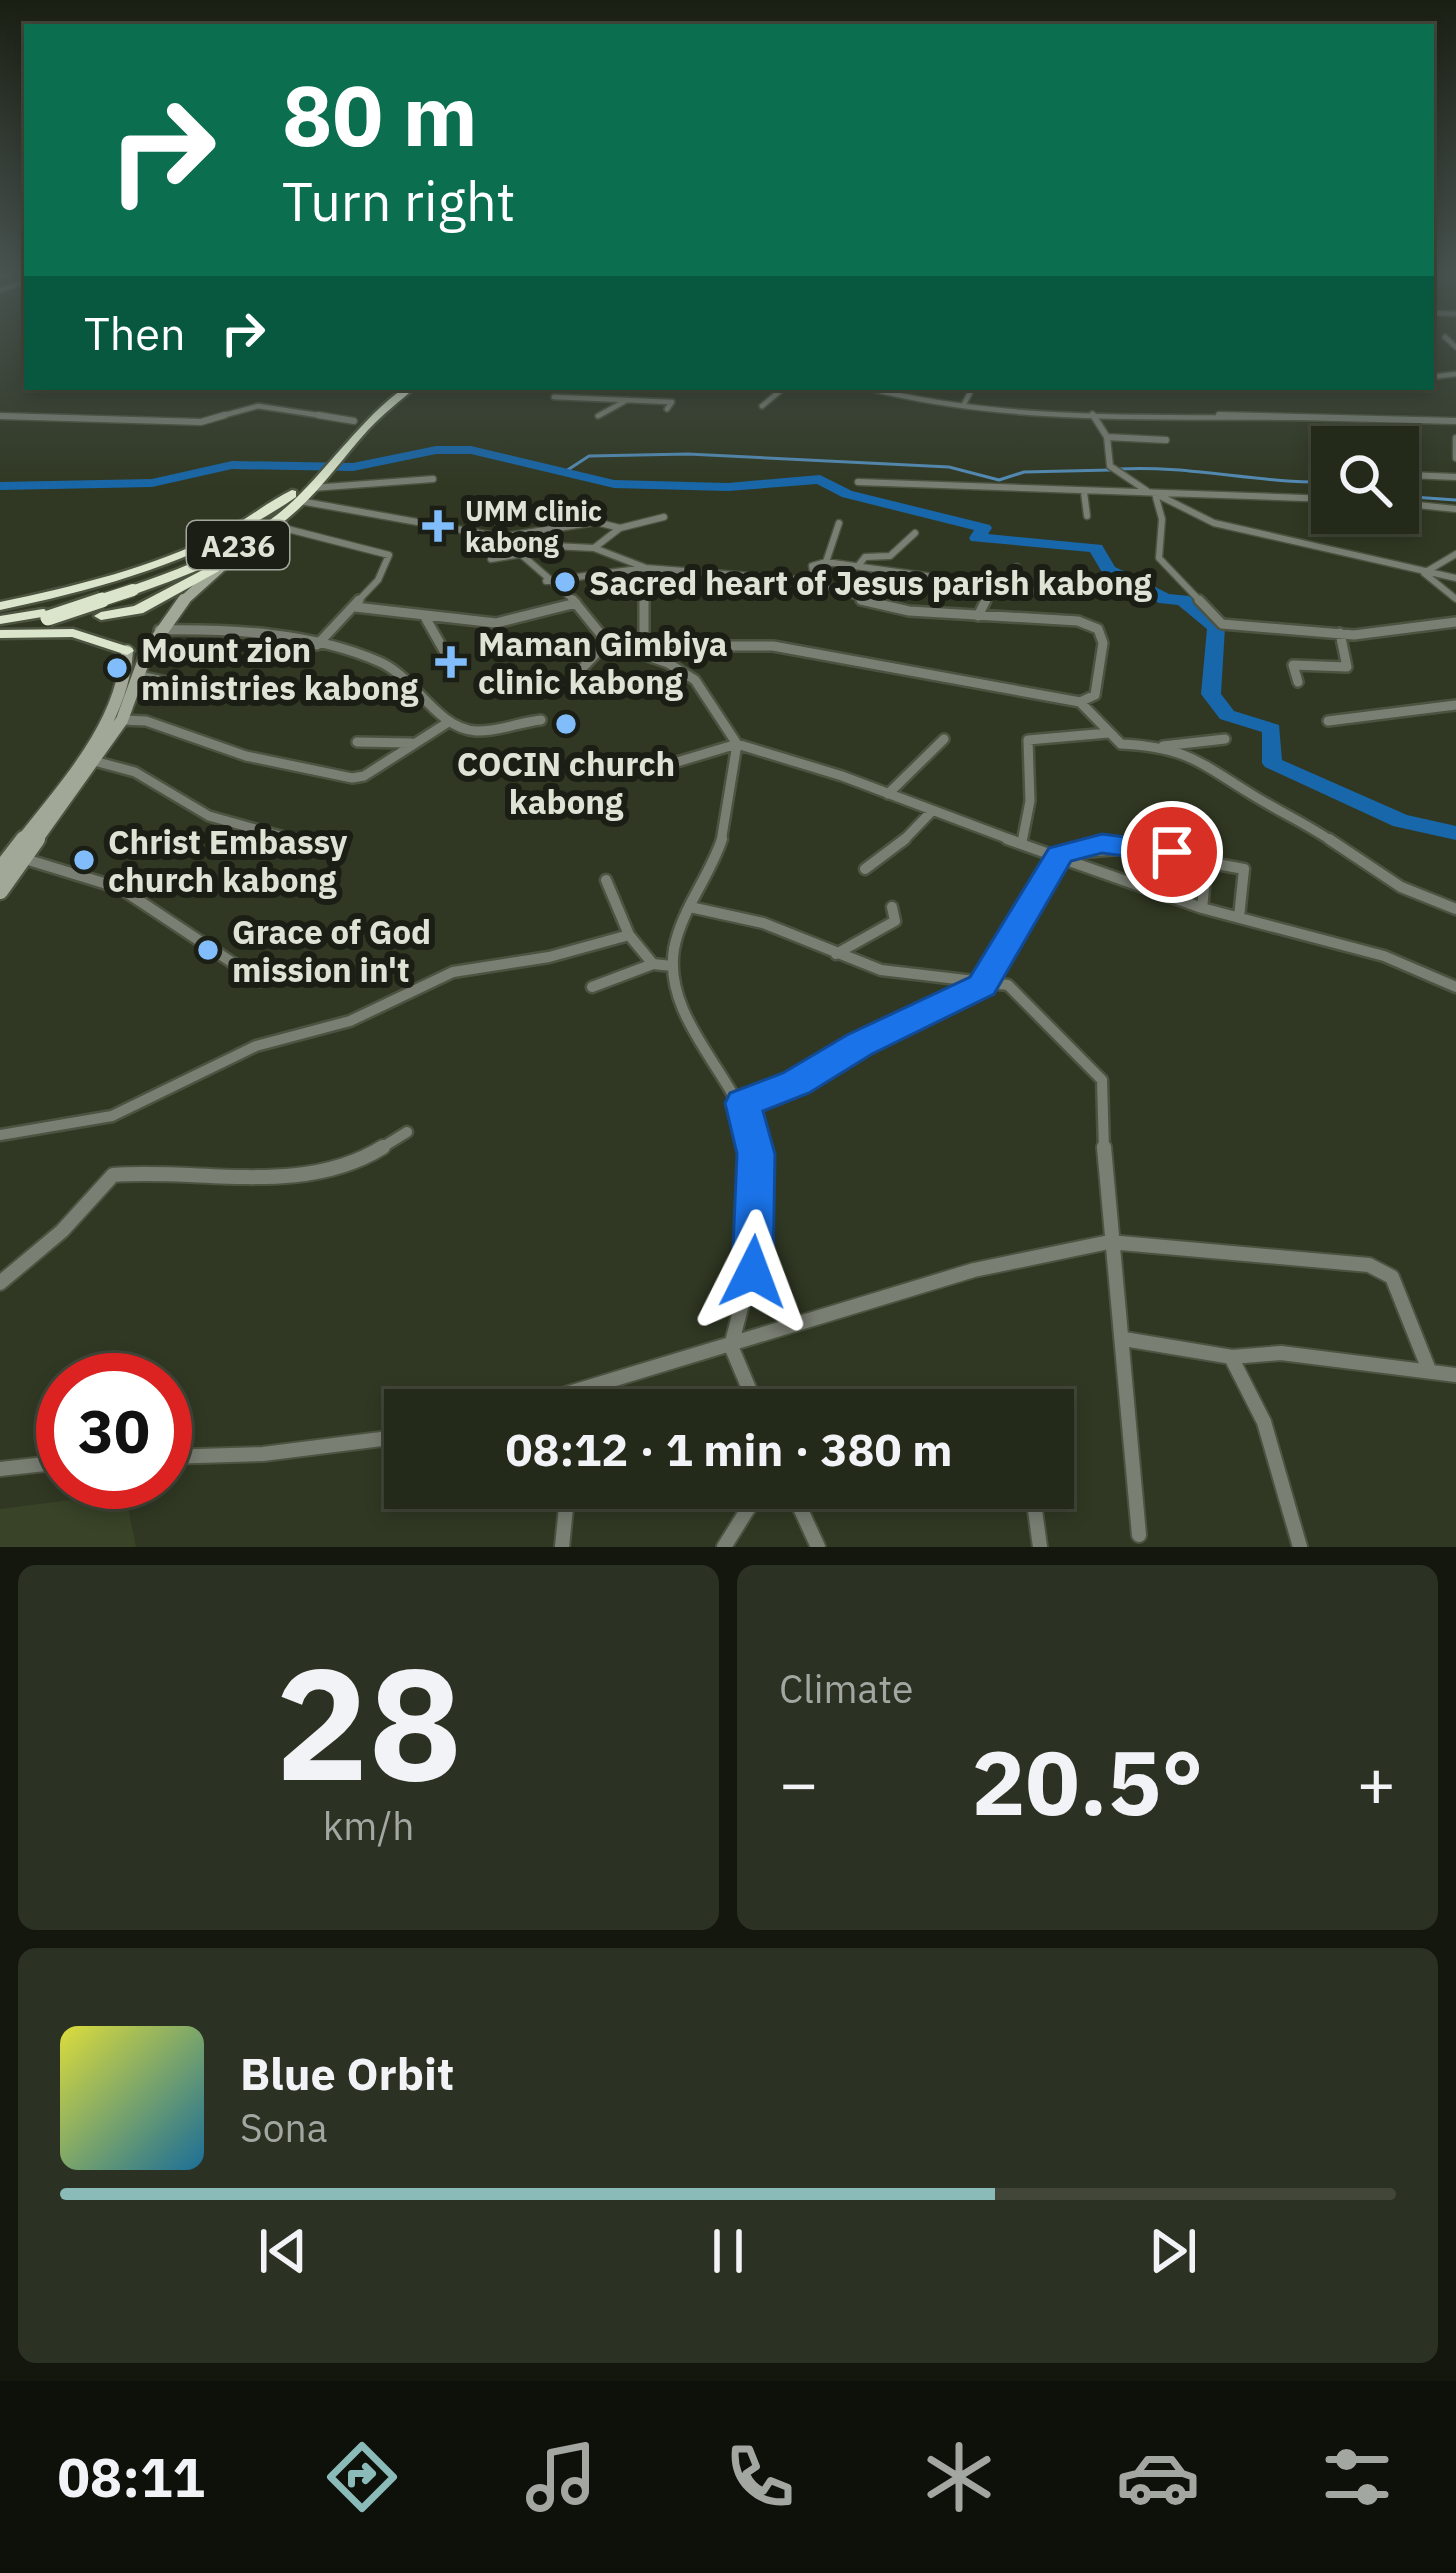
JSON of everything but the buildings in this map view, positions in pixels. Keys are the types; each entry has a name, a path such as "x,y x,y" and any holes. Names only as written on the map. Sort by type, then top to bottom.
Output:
{"highway":[{"name":"A236","path":"320,471 354,421 392,390"},
{"name":"A236","path":"0,627 130,589 251,538 272,525 320,471 406,390"},
{"name":"A236","path":"130,589 235,540 296,497"},
{"path":"0,606 88,584 226,535 296,497"},
{"path":"101,616 148,606 233,556 251,538"},
{"path":"88,584 83,595 127,651"},
{"path":"0,627 73,633 127,651"}],"street":[{"path":"636,390 641,397"},
{"path":"762,406 781,390"},
{"path":"880,390 963,406 1455,434 1456,458"},
{"path":"963,406 971,390"},
{"path":"554,397 641,397 672,402 667,409"},
{"path":"598,416 627,400"},
{"path":"0,416 195,422 257,406 354,421"},
{"path":"1092,413 1107,437 1113,469 1214,523 1456,578"},
{"path":"1107,437 1166,440"},
{"path":"320,471 433,478"},
{"path":"1419,475 1456,477"},
{"path":"858,482 1311,498"},
{"path":"1084,492 1088,516"},
{"path":"1155,494 1162,520 1159,558 1228,626 1340,633 1456,622"},
{"path":"296,497 506,541 594,548 646,568"},
{"path":"1419,505 1456,509"},
{"path":"594,548 620,528 664,517"},
{"path":"506,541 596,522 620,528"},
{"path":"826,562 839,523"},
{"path":"272,525 389,555 378,580 317,644"},
{"path":"858,566 866,557 890,556 915,532"},
{"path":"506,541 576,603 607,642 649,656 695,680 737,744 727,826 689,908 672,965 686,1010 743,1103 756,1154 757,1241 749,1303 731,1346 749,1389"},
{"path":"491,559 522,554"},
{"path":"1424,573 1456,554"},
{"path":"0,891 122,720 159,630 182,600 233,556"},
{"path":"814,581 813,565 826,562 1055,594"},
{"path":"1011,588 1017,567"},
{"path":"546,580 646,568 814,581 880,605 1078,621 1098,629 1103,643 1095,695 1080,702 773,646 706,644 649,656"},
{"path":"1424,573 1456,599"},
{"path":"978,616 994,585"},
{"path":"644,601 649,656"},
{"path":"356,607 496,623 576,603"},
{"path":"425,617 427,628 447,656"},
{"path":"159,630 216,627 368,658 408,677 447,723 473,731 541,720"},
{"path":"1298,682 1293,665 1347,667 1340,633"},
{"path":"574,676 607,642"},
{"path":"3,862 106,722 125,679 127,651"},
{"path":"140,676 230,696"},
{"path":"1080,702 1121,744 1162,746 1225,739"},
{"path":"1328,721 1456,705"},
{"path":"122,720 146,721 246,756 352,778 364,776 447,723"},
{"path":"1022,842 1030,800 1028,740 1108,733"},
{"path":"888,794 944,739"},
{"path":"357,742 411,743"},
{"path":"611,765 657,768 737,744 1060,854 1202,908 1384,956 1456,987"},
{"path":"1162,746 1218,768 1250,794 1296,817 1401,887 1456,910"},
{"path":"94,761 135,772 187,807 221,821 310,844"},
{"path":"866,869 895,849 931,812"},
{"path":"743,1103 796,1083 860,1045 982,986 1010,946 1060,854 1102,844 1137,844 1246,873 1240,917"},
{"path":"25,859 89,870 191,930 260,981"},
{"path":"1202,908 1207,860"},
{"path":"606,880 629,935 653,964"},
{"path":"836,953 850,937 890,927 895,921 892,907"},
{"path":"689,908 763,923 880,970 982,986 1008,985 1021,992 1102,1080 1109,1242 1124,1339 1139,1534"},
{"path":"0,1135 112,1116 256,1046 350,1021 453,972 549,957 629,935"},
{"path":"592,987 653,964 672,965"},
{"path":"0,1283 62,1231 113,1175 192,1171 266,1180 332,1172 358,1166 407,1132"},
{"path":"583,1389 974,1270 1109,1242 1369,1265 1392,1277 1429,1370"},
{"path":"1124,1339 1231,1357 1281,1353 1340,1365 1456,1375"},
{"path":"1231,1357 1264,1422 1300,1547"},
{"path":"192,1456 263,1454 384,1439"},
{"path":"0,1469 36,1465"},
{"path":"562,1547 566,1509"},
{"path":"724,1547 747,1509"},
{"path":"801,1509 818,1547"},
{"path":"1035,1509 1040,1547"}],"shaded area":[{"path":"36,1504 36,1509 128,1509 136,1547 0,1547 0,1509"}],"waterway":[{"path":"0,486 152,483 232,465 353,467 436,450 471,450 614,484 728,487 820,479 847,494 984,528 977,538 1096,548 1109,570 1165,599 1183,600 1216,627 1211,694 1227,715 1272,729 1272,763 1401,821 1456,833"},
{"path":"566,471 589,456 688,454 949,467 999,480 1024,472 1110,470"},
{"path":"1119,469 1311,481"},
{"path":"1419,497 1456,500"}],"place":[{"name":"UMM clinic kabong","path":"438,526"},
{"name":"Sacred heart of Jesus parish kabong","path":"565,582"},
{"name":"Maman Gimbiya clinic kabong","path":"451,662"},
{"name":"Mount zion ministries kabong","path":"117,668"},
{"name":"COCIN church kabong","path":"566,724"},
{"name":"Christ Embassy church kabong","path":"84,860"},
{"name":"Grace of God mission in't","path":"208,950"}],"route":[{"path":"753,1272 756,1154 743,1103 796,1083 832,1059 982,986 1010,946 1060,854 1102,844 1137,844 1172,852"}]}
